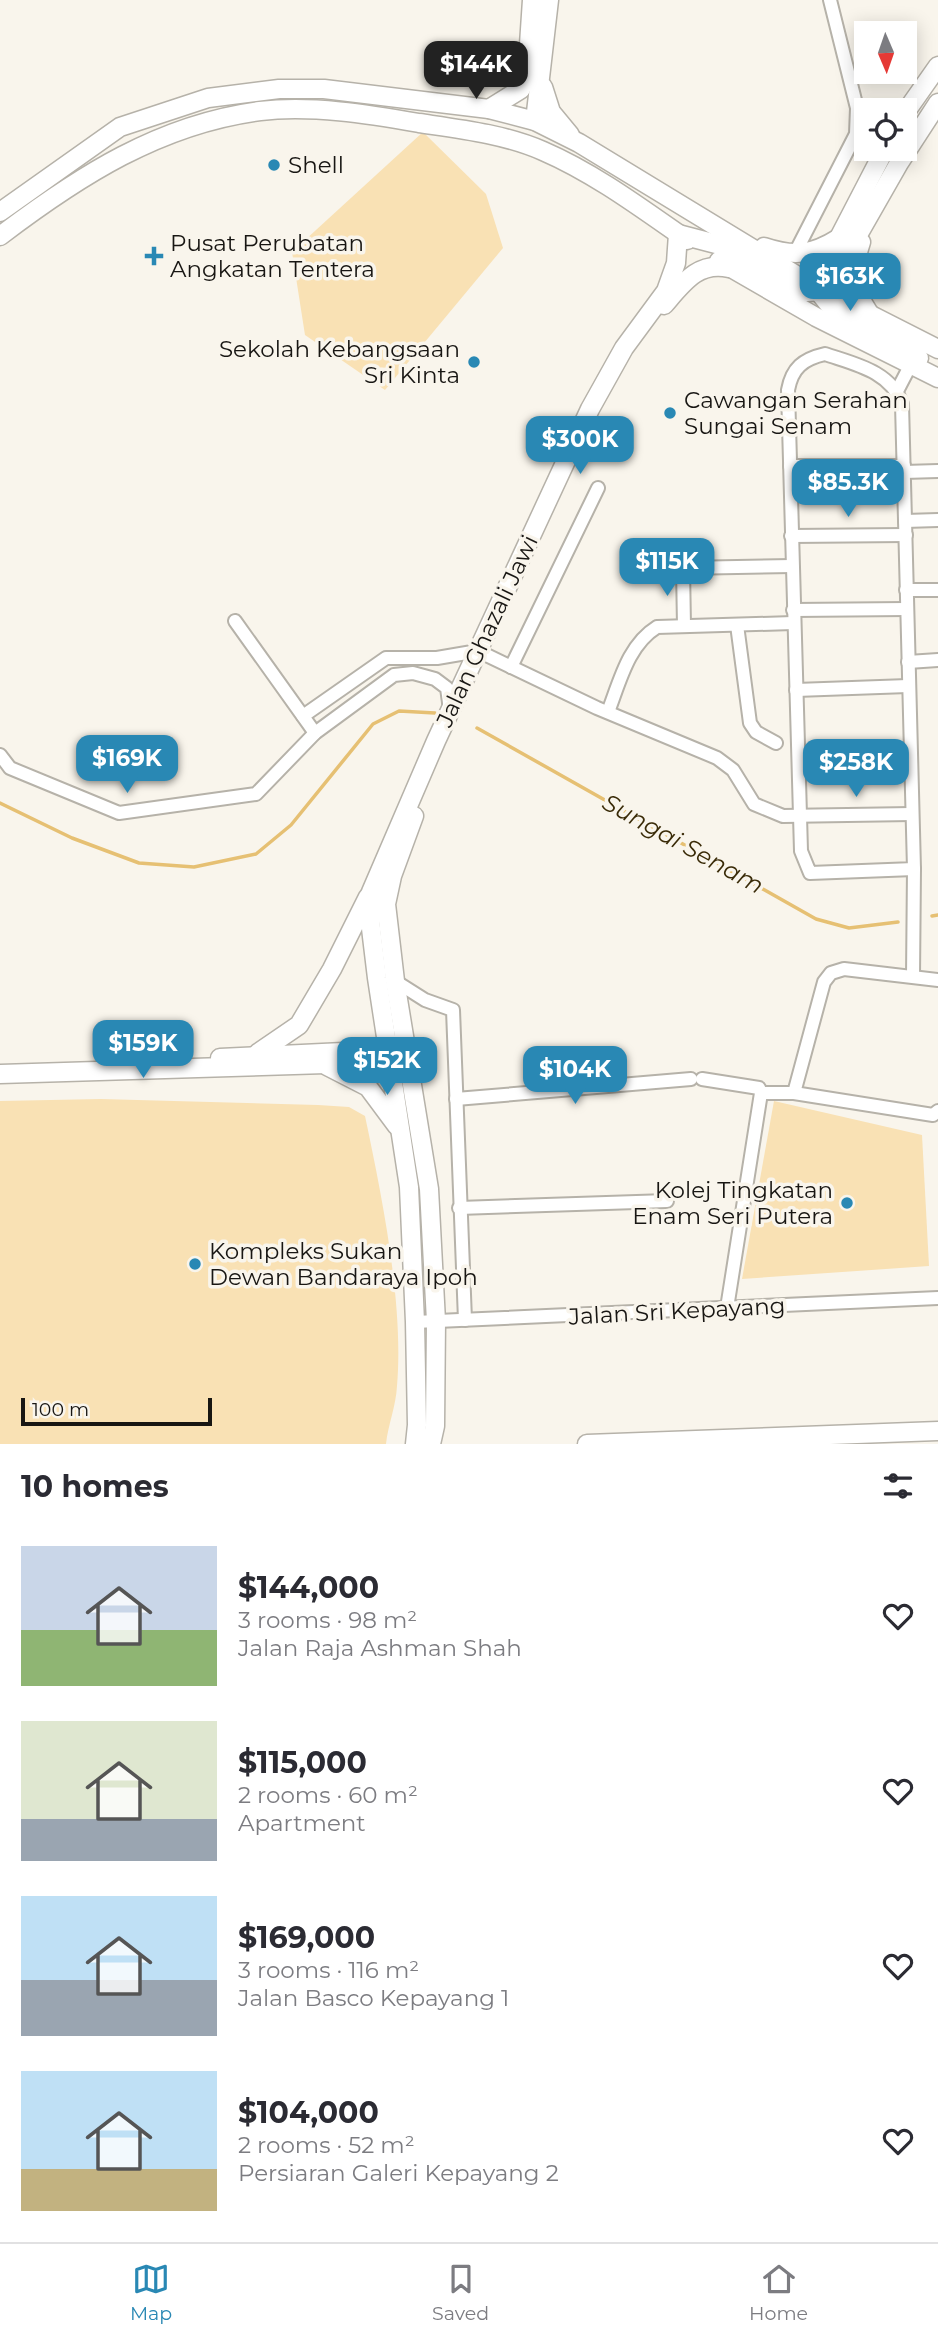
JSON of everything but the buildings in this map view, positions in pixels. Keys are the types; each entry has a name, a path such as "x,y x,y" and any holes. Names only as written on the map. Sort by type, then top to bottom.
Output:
{"street":[{"path":"489,109 521,89 527,74 532,0"},
{"path":"549,0 543,88 551,112 579,143"},
{"path":"830,0 854,98"},
{"path":"916,98 938,66"},
{"path":"535,121 543,73"},
{"path":"0,212 120,127 208,98 279,89 324,89 489,109 535,121 579,143 819,290 938,349"},
{"path":"819,290 938,103"},
{"path":"0,236 86,174 120,154 172,132 233,116 289,111 369,115 495,135 541,150 588,173 729,268 910,366 938,378"},
{"path":"431,125 453,117 521,127 535,121"},
{"path":"794,255 854,148"},
{"path":"819,290 839,238 879,161"},
{"path":"869,313 856,290 853,278 872,209"},
{"path":"678,234 720,245 786,283 819,290 834,311 938,370"},
{"name":"Jalan Ghazali Jawi","path":"431,1444 435,1426 436,1321 429,1189 395,981 386,902 391,876 482,653 590,409 624,348 666,291 676,263 678,234"},
{"path":"741,240 794,255 811,254 839,238"},
{"path":"482,653 623,364 647,326 702,268 713,264 729,268"},
{"path":"913,976 914,869 902,404 897,391 877,374 825,354 811,357 797,367 790,382 791,536 801,851 810,873 914,869"},
{"path":"897,391 910,366"},
{"path":"790,466 938,471"},
{"path":"511,667 598,488"},
{"path":"905,521 938,520"},
{"path":"791,536 906,535"},
{"path":"684,626 683,568 792,566"},
{"path":"906,590 938,590"},
{"path":"608,712 631,655 643,636 657,627 737,625 793,617 907,609"},
{"path":"235,621 316,733"},
{"path":"737,625 750,723 757,732 776,743"},
{"path":"303,716 387,658 437,658 482,653 727,764 754,804 764,811 782,816 912,814"},
{"name":"Jalan Ghazali Jawi","path":"390,1055 370,920 371,892 450,710 482,653"},
{"path":"908,662 938,660"},
{"path":"0,755 10,768 119,813 256,794 316,733 394,675 413,673 435,679 447,688 450,710"},
{"path":"796,690 908,687"},
{"path":"255,1055 299,1025 332,970 371,892"},
{"path":"386,902 380,925 396,1040 390,1055 409,1186 415,1322 415,1444"},
{"path":"794,1093 824,982 831,973 844,969 938,980"},
{"path":"395,981 425,1000 453,1010 465,1320"},
{"path":"0,1065 218,1059 255,1055 390,1055"},
{"path":"0,1074 326,1066 390,1055"},
{"path":"390,1055 400,1067 417,1122"},
{"path":"326,1066 368,1087 391,1115 400,1133"},
{"path":"456,1099 697,1079 759,1088 761,1093 727,1308"},
{"path":"761,1093 794,1093 933,1115 938,1111"},
{"path":"459,1208 667,1201"},
{"name":"Jalan Sri Kepayang","path":"415,1322 938,1298"},
{"path":"587,1444 938,1431"}],"shaded area":[{"path":"423,132 486,194 503,248 385,390 305,335 292,252"},
{"name":"Kompleks Sukan Dewan Bandaraya Ipoh","path":"101,1099 318,1105 349,1107 365,1116 390,1251 397,1321 396,1393 386,1444 0,1444 0,1101"},
{"name":"Kolej Tingkatan Enam Seri Putera","path":"774,1101 922,1135 929,1266 742,1279"}],"waterway":[{"name":"Sungai Senam","path":"0,803 72,838 139,863 194,867 256,854 291,825 373,724 399,711 435,713"},
{"name":"Sungai Senam","path":"477,728 816,919 849,928 898,922"},
{"name":"Sungai Senam","path":"932,916 938,915"}],"place":[{"name":"Shell","path":"274,165"},
{"name":"Pusat Perubatan Angkatan Tentera","path":"154,256"},
{"name":"Sekolah Kebangsaan Sri Kinta","path":"474,362"},
{"name":"Cawangan Serahan Sungai Senam","path":"670,413"},
{"name":"Kolej Tingkatan Enam Seri Putera","path":"847,1203"},
{"name":"Kompleks Sukan Dewan Bandaraya Ipoh","path":"195,1264"}]}
